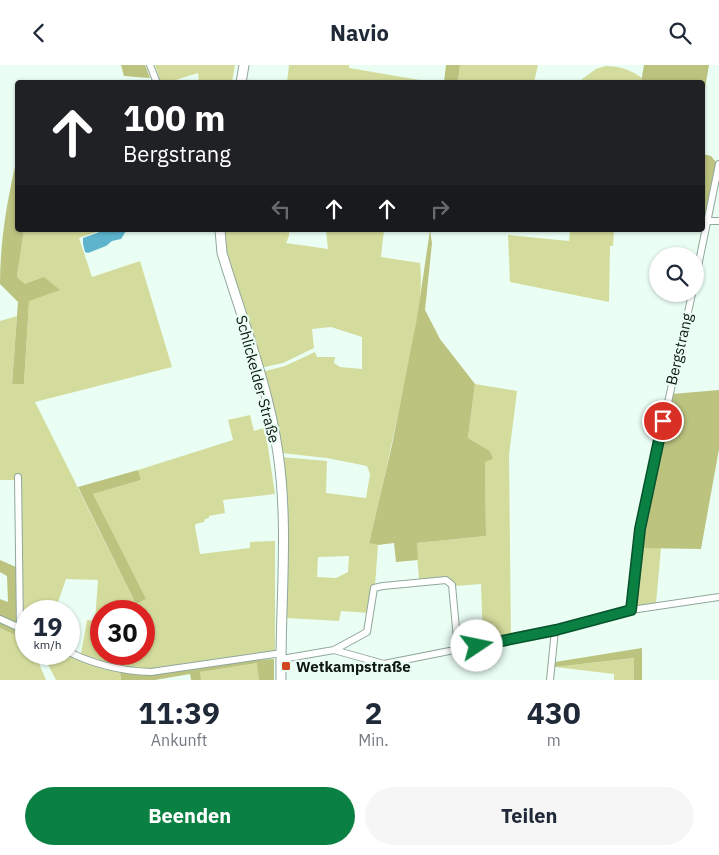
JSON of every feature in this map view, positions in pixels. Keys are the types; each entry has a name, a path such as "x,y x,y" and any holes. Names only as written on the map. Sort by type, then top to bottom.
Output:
{"main road":[{"path":"242,80 244,65"},
{"name":"Schlickelder Straße","path":"220,232 222,253 264,387 278,451 283,505 281,680"}],"street":[{"path":"150,65 156,80"},
{"path":"705,231 719,164"},
{"path":"707,221 719,221"},
{"path":"702,247 705,232"},
{"name":"Bergstrang","path":"631,610 640,529 690,302"},
{"path":"18,477 22,600"},
{"path":"80,656 107,667 130,671 151,671 334,649 367,632 374,588 446,580 452,585 458,650"},
{"path":"334,649 384,664 555,630 631,610 719,597"},
{"path":"0,619 15,626"},
{"path":"550,680 555,630"}],"green space":[{"path":"121,65 145,65 150,78 124,76"},
{"path":"155,65 235,65 232,80 199,80 198,73 175,80 160,80"},
{"path":"289,65 349,65 349,68 420,80 287,80"},
{"path":"446,65 460,65 458,80 444,80"},
{"path":"460,65 538,65 534,80 458,80"},
{"path":"644,65 709,65 705,88 705,80 641,80"},
{"path":"606,66 616,67 642,78 642,80 581,80 596,69"},
{"path":"705,154 711,156 716,162 706,214"},
{"path":"15,167 15,232 24,232 17,277 25,284 44,277 60,290 29,301 24,384 12,384 18,302 0,284 4,225"},
{"path":"24,232 96,232 79,238 92,277 140,261 172,367 35,402 134,600 97,600 98,580 66,579 59,600 21,600 19,480 0,480 0,321 17,316 12,383 24,384 29,300 59,289 25,284 17,277"},
{"path":"222,232 289,232 286,243 328,249 326,232 384,232 381,257 420,263 421,290 415,331 369,542 378,545 375,586 369,613 341,611 339,621 287,618 286,505 281,457 327,461 326,493 366,498 370,474 367,466 327,458 281,453 261,372 285,366 315,352 317,357 335,357 334,363 340,367 362,369 362,337 331,327 312,329 314,348 283,363 260,368 224,252","holes":["349,556 348,572 336,578 317,577 318,557"]},
{"path":"430,232 432,243 425,310 440,339 475,384 468,438 490,451 493,459 485,462 486,536 417,543 418,560 396,562 394,543 378,545 369,543 392,445 417,318"},
{"path":"570,232 614,232 613,246 610,246 609,302 510,282 508,235 569,241"},
{"path":"475,384 517,391 509,455 511,637 483,643 481,584 455,586 447,577 419,579 416,543 486,536 485,461 492,459 490,451 468,438"},
{"path":"719,390 719,449 701,549 642,548 643,527 672,394"},
{"path":"250,415 254,431 267,427 266,434 275,494 223,500 225,513 209,516 204,522 195,526 200,554 250,548 250,542 275,541 275,652 151,670 108,665 155,665 155,600 143,600 145,599 93,494 141,480 138,470 233,440 228,420"},
{"path":"138,470 141,480 93,494 146,599 134,600 78,487"},
{"path":"642,548 661,548 656,603 633,606"},
{"path":"0,560 18,568 18,600 15,600 15,635 0,628 0,599 8,602 7,576 0,572"},
{"path":"87,620 90,620 90,658 81,654"},
{"path":"0,628 15,635 15,665 40,665 46,680 0,680"},
{"path":"642,648 642,680 634,680 634,658 555,667 555,662"},
{"path":"257,658 258,660 274,659 274,680 259,680 257,663 200,672 201,680 191,680 190,674 155,680 121,680 120,672 153,673"},
{"path":"635,658 634,680 614,680 614,674 555,667"},
{"path":"80,660 90,663 90,665 120,672 121,680 56,680 48,665 80,665"},
{"path":"258,663 259,680 201,680 199,672"}],"water":[{"path":"100,232 125,232 121,239 112,241 106,246 88,253 85,252 83,238"}],"place":[{"name":"Wetkampstraße","path":"286,666"}],"route":[{"path":"477,646 556,630 631,610 640,529 663,421"}]}
